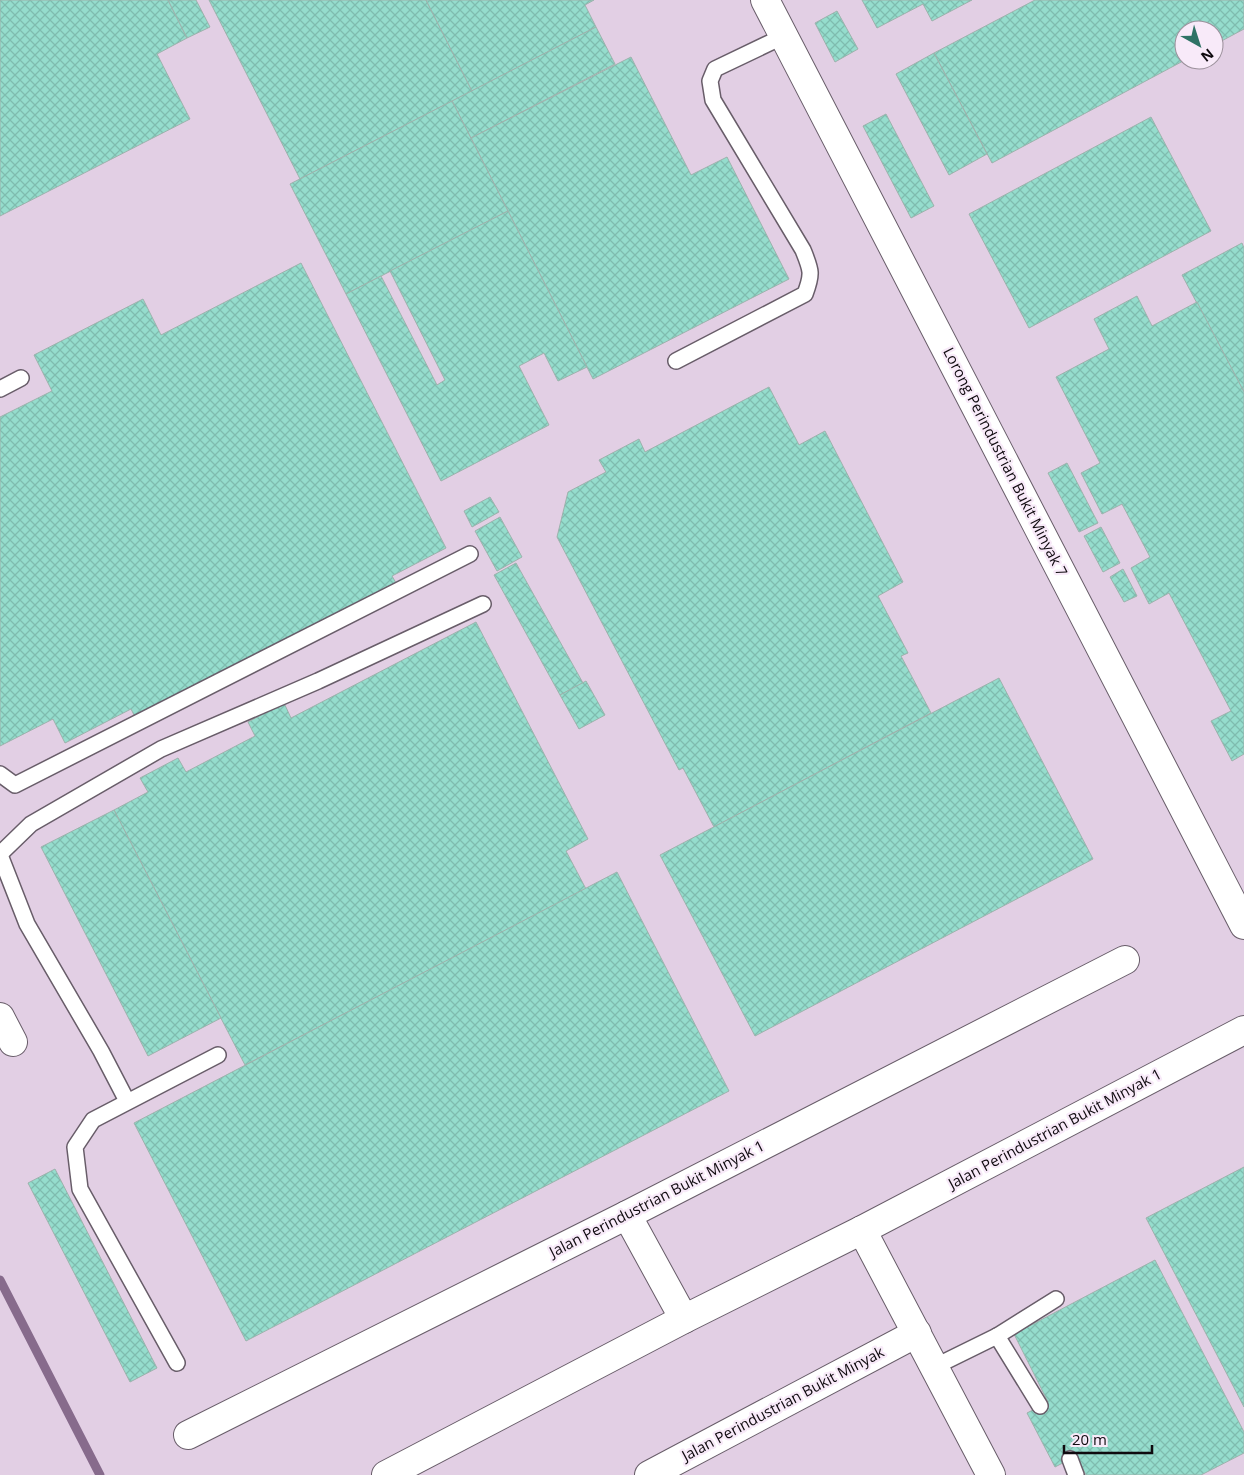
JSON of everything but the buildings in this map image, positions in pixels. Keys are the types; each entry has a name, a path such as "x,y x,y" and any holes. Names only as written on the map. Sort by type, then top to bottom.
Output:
{"street":[{"name":"Lorong Perindustrian Bukit Minyak 7","path":"765,0 1244,925"},
{"name":"Jalan Perindustrian Bukit Minyak 1","path":"188,1435 627,1215 1125,960"},
{"path":"0,1017 13,1042"},
{"name":"Jalan Perindustrian Bukit Minyak 1","path":"386,1475 684,1319 862,1230 1244,1030"},
{"path":"627,1215 684,1319"},
{"path":"862,1230 991,1475"},
{"name":"Jalan Perindustrian Bukit Minyak","path":"649,1475 917,1333"}],"lane":[{"path":"676,361 805,294 811,278 810,267 803,250 713,100 710,81 716,69 784,36"},
{"path":"0,389 20,378"},
{"path":"0,774 15,785 470,554"},
{"path":"127,1101 101,1051 27,924 0,855 32,824 161,749 318,681 483,604"},
{"path":"177,1363 80,1189 75,1147 93,1120 218,1055"},
{"path":"934,1367 997,1336 1056,1299"},
{"path":"997,1336 1040,1406"},
{"path":"1070,1459 1076,1475"}],"shaded area":[{"path":"0,0 1244,0 1244,1475 0,1475"}],"waterway":[{"path":"0,1280 100,1475"}]}
